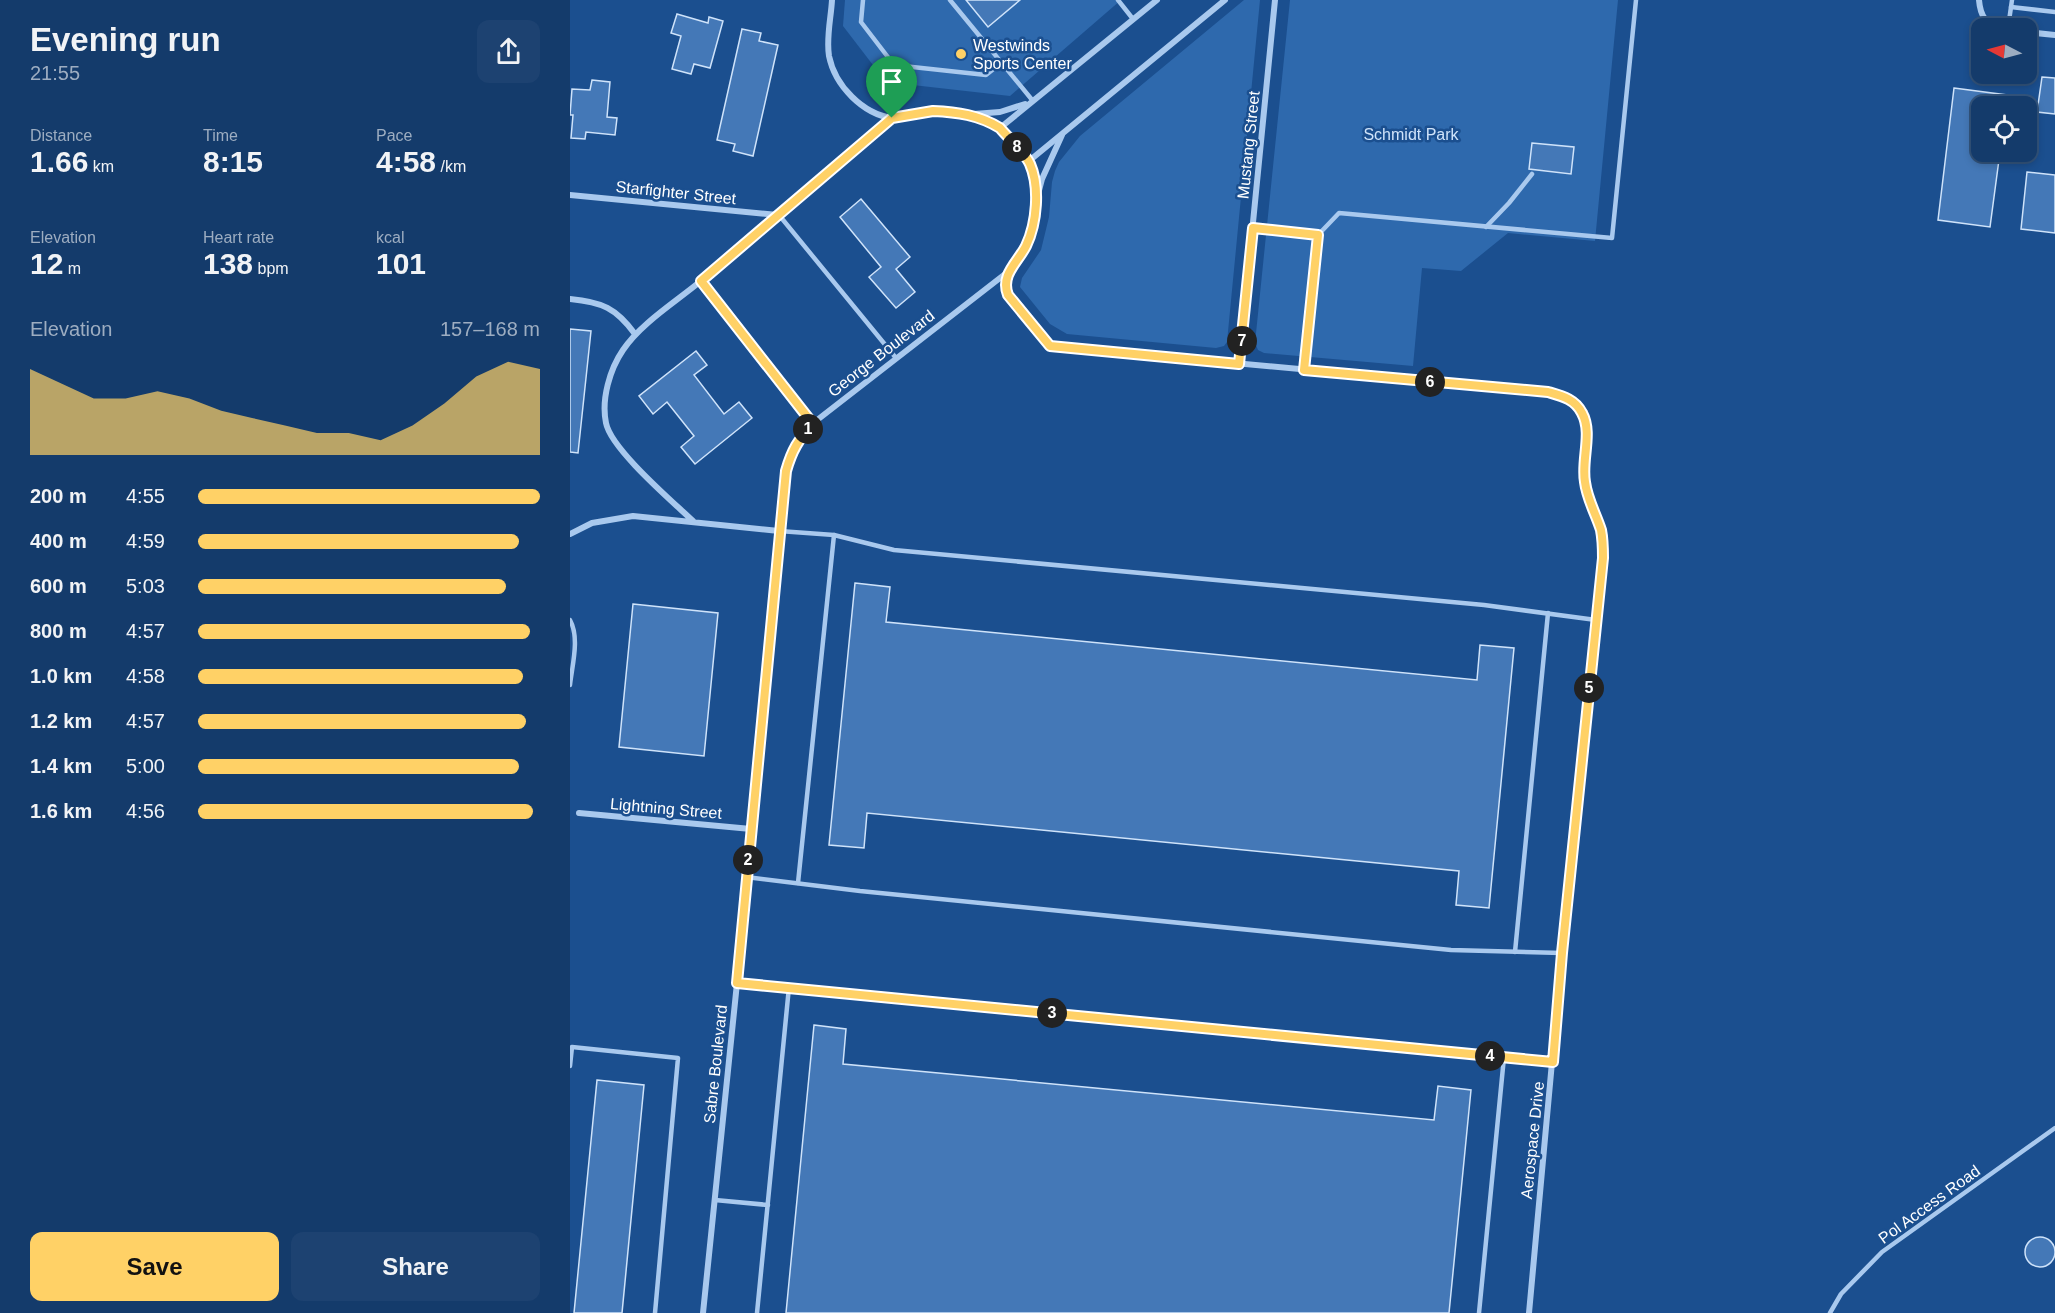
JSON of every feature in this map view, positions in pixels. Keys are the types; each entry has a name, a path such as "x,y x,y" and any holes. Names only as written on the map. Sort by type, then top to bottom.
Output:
{"street":[{"path":"832,0 828,43 834,71 856,101 869,111 892,118 933,111 967,114 1008,110 1033,101"},
{"path":"1000,128 1157,0"},
{"name":"George Boulevard","path":"1036,201 1029,161 1224,0"},
{"name":"Mustang Street","path":"1239,364 1275,0"},
{"path":"1979,0 1984,18"},
{"path":"2037,33 2055,35"},
{"path":"967,114 1000,128 1029,161"},
{"path":"693,521 625,455 606,425 605,405 608,385 615,366 635,334 701,281 892,118"},
{"name":"George Boulevard","path":"779,531 786,471 799,439 813,424 1009,271 1020,258 1032,229 1042,179 1063,133"},
{"name":"Starfighter Street","path":"570,195 779,215"},
{"path":"1009,271 1005,283 1008,295 1050,346 1304,370"},
{"path":"570,299 587,301 615,311 635,334"},
{"name":"Aerospace Drive","path":"1304,370 1548,392 1574,402 1585,418 1584,480 1603,541 1603,558 1562,953 1529,1313"},
{"path":"570,534 592,523 633,516 779,531"},
{"name":"Sabre Boulevard","path":"703,1313 737,983 779,531"},
{"name":"Lightning Street","path":"579,813 751,830"}],"lane":[{"path":"863,0 861,22 894,65 986,75 1001,63"},
{"path":"950,0 1033,101"},
{"path":"1118,0 1133,20"},
{"path":"1304,370 1318,235 1339,213 1612,238 1636,0"},
{"path":"2009,18 2012,0"},
{"path":"2011,7 2055,12"},
{"path":"1486,226 1509,203 1532,174"},
{"path":"779,215 896,358"},
{"path":"1253,228 1318,235"},
{"path":"701,281 813,424"},
{"path":"779,531 834,536 894,550 1484,605 1596,620"},
{"path":"798,883 834,536"},
{"path":"1515,952 1548,613"},
{"path":"570,620 573,625 574,642 570,685"},
{"path":"746,877 1440,948 1562,953"},
{"path":"737,983 1553,1062"},
{"path":"757,1313 789,987"},
{"path":"570,1066 572,1047 678,1058 655,1313"},
{"path":"1479,1313 1504,1057"},
{"name":"Pol Access Road","path":"1830,1313 1841,1294 1882,1252 2055,1128"},
{"path":"714,1200 768,1205"}],"green space":[{"name":"Westwinds Sports Center","path":"845,0 1121,0 1010,96 886,82 843,26"},
{"path":"1244,0 1260,0 1227,342 1224,346 1216,348 1067,334 1050,324 1020,287 1022,278 1041,250 1049,217 1052,182 1059,162 1080,136"},
{"name":"Schmidt Park","path":"1290,0 1618,0 1595,241 1508,233 1461,271 1422,268 1413,366 1264,353 1258,350 1255,343"}],"building":[{"path":"966,0 1020,0 988,27"},
{"path":"677,14 708,23 709,17 723,21 710,68 694,64 691,74 672,69 681,36 671,33"},
{"path":"742,29 761,33 759,41 778,45 753,156 733,151 735,144 717,140"},
{"path":"2042,77 2055,78 2055,114 2037,112"},
{"path":"592,80 610,82 607,117 617,118 615,135 586,132 585,139 571,138 572,89 590,90"},
{"path":"1954,88 2007,95 1971,96 1971,162 1999,162 1990,227 1938,220"},
{"path":"1532,143 1574,147 1571,174 1529,169"},
{"path":"2027,172 2055,175 2055,233 2021,229"},
{"path":"861,199 910,257 896,269 915,292 896,308 869,277 881,267 840,217"},
{"path":"570,329 591,331 578,453 570,452"},
{"path":"696,351 707,365 694,375 724,414 739,402 752,418 695,464 681,447 694,436 667,402 653,414 639,396"},
{"path":"855,583 890,587 886,622 1477,680 1480,645 1514,648 1489,908 1456,905 1459,871 867,813 864,848 829,845"},
{"path":"633,604 718,613 704,756 619,747"},
{"path":"814,1025 846,1029 843,1064 1434,1120 1438,1086 1471,1090 1449,1313 786,1313"},
{"path":"597,1080 644,1085 622,1313 574,1313"},
{"path":"2040,1237 2050,1242 2055,1252 2050,1262 2040,1267 2030,1262 2025,1252 2030,1242"}],"place":[{"name":"Westwinds Sports Center","path":"961,54"}],"route":[{"path":"933,111 967,114 1000,128 1029,161 1036,201 1032,229 1020,258 1009,271 1005,283 1008,295 1050,346 1239,364 1253,228 1318,235 1304,370 1548,392 1566,397 1581,410 1585,418 1586,432 1584,480 1600,528 1603,558 1562,953 1553,1062 737,983 786,471 799,439 813,424 701,281 892,118 933,111"}]}
